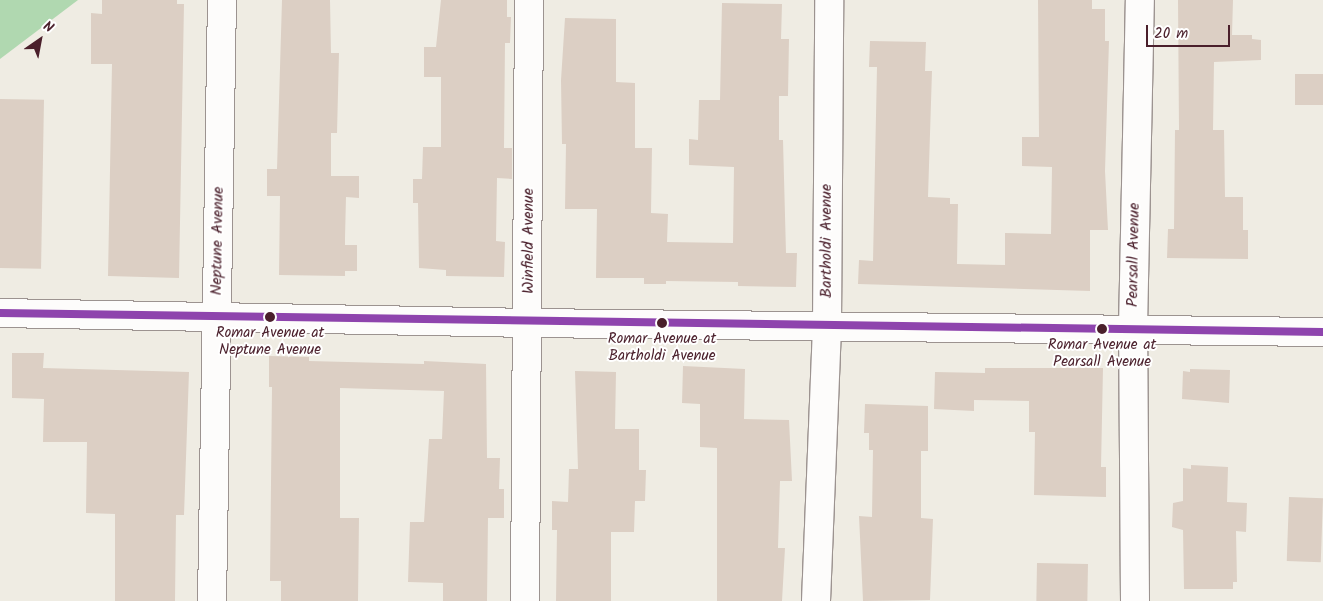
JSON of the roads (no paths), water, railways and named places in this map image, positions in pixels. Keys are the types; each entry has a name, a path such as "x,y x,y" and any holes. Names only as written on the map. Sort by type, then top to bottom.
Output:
{"street":[{"name":"Neptune Avenue","path":"212,601 222,0"},
{"name":"Winfield Avenue","path":"525,601 529,323 529,0"},
{"name":"Bartholdi Avenue","path":"816,601 827,325 829,0"},
{"name":"Pearsall Avenue","path":"1135,601 1133,328 1140,0"},
{"path":"0,313 529,323 1133,328 1323,332"}],"place":[{"name":"Romar Avenue at Neptune Avenue","path":"270,317"},
{"name":"Romar Avenue at Bartholdi Avenue","path":"662,323"},
{"name":"Romar Avenue at Pearsall Avenue","path":"1102,329"}]}
